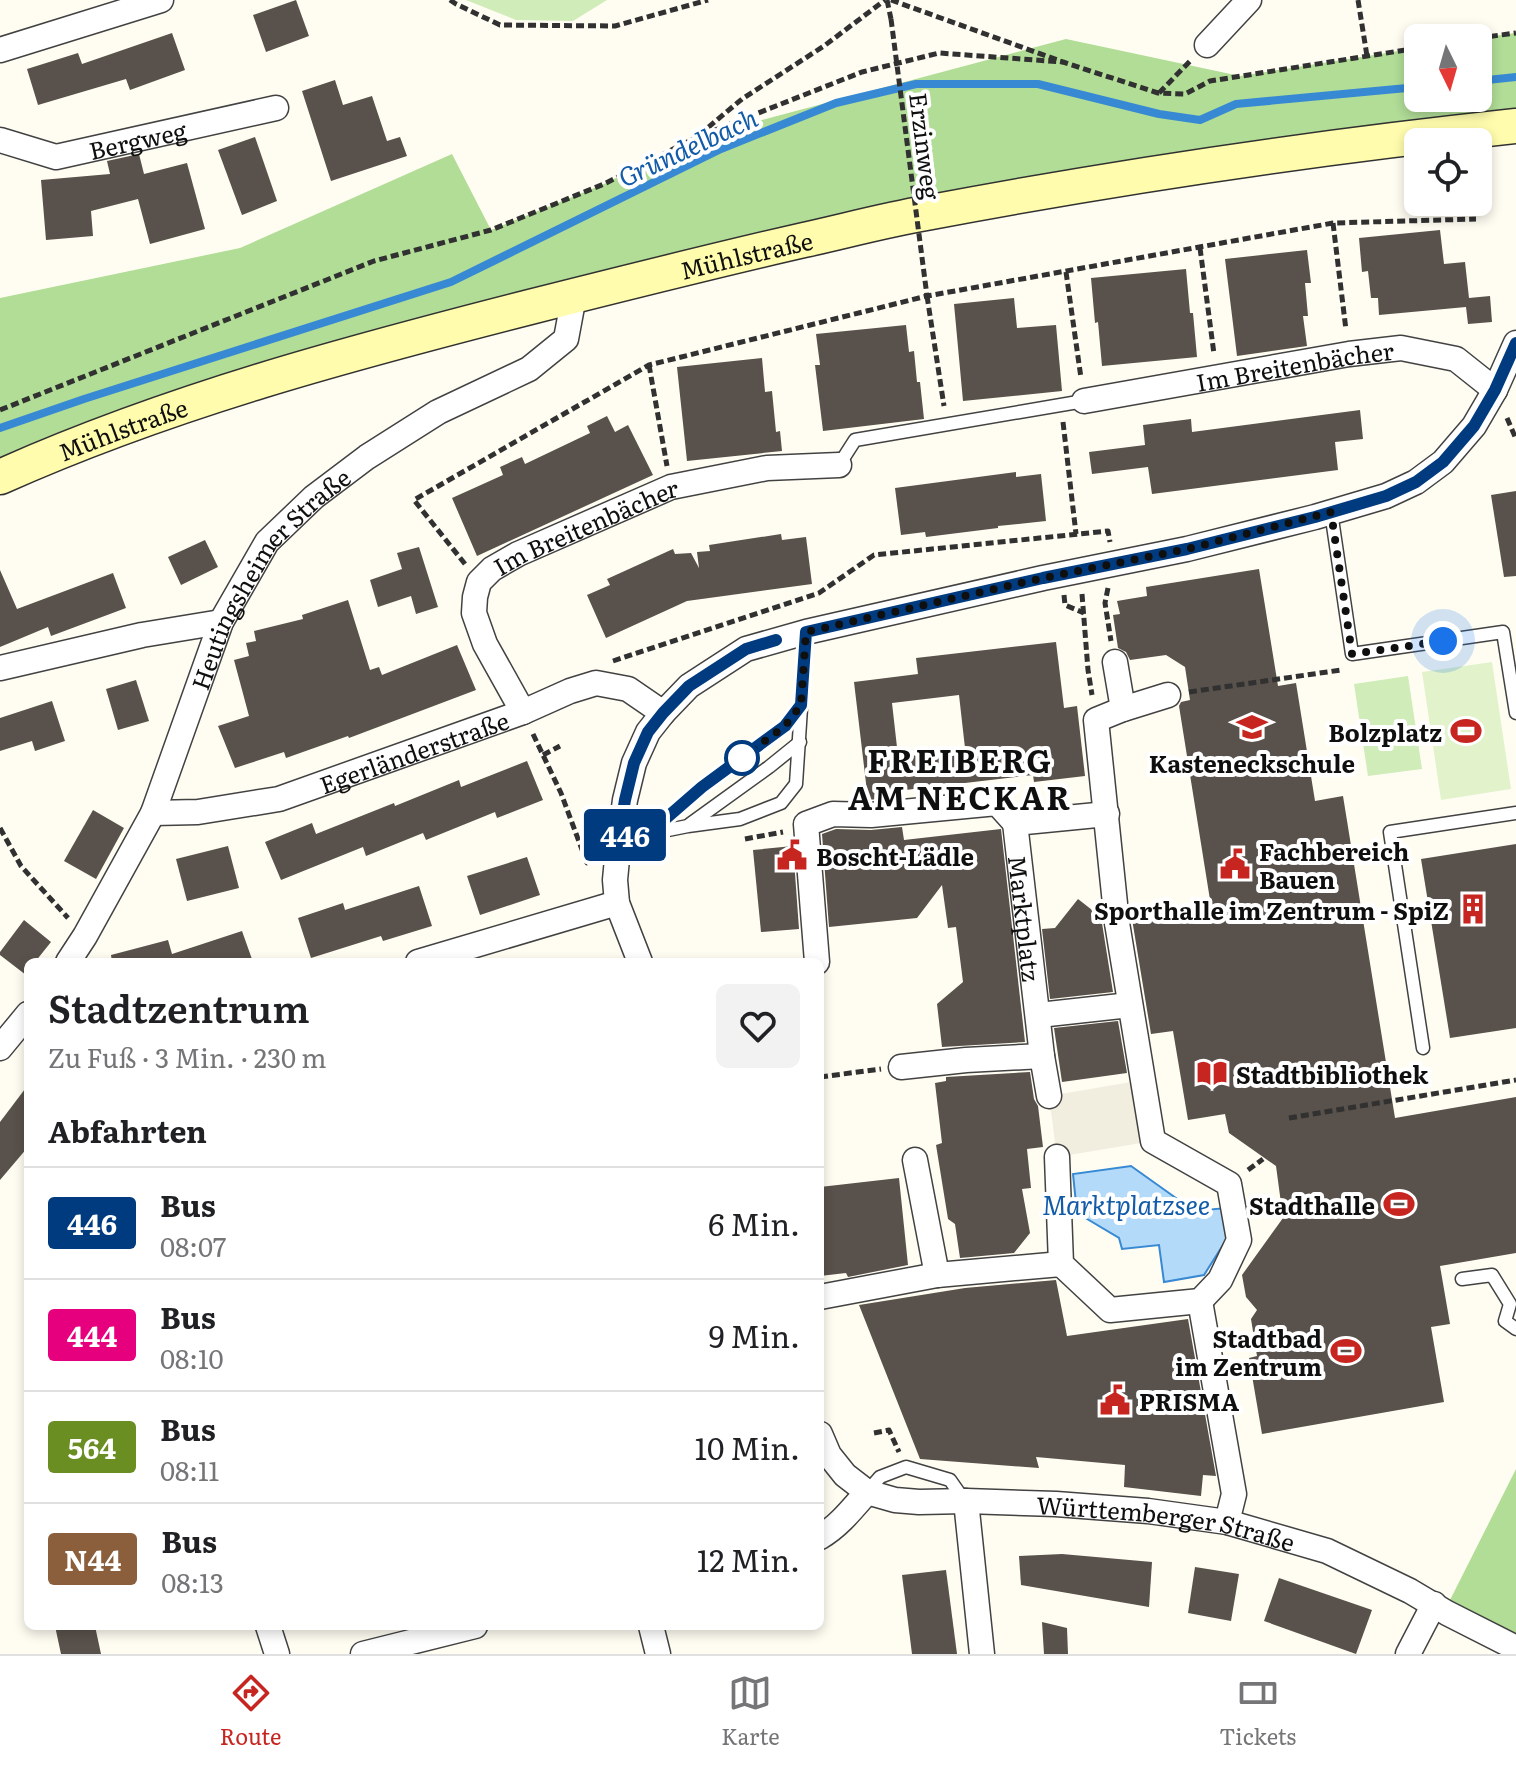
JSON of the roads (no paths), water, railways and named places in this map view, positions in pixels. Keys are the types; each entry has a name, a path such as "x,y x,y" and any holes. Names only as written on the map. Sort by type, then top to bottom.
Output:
{"main road":[{"name":"Mühlstraße","path":"0,477 176,407 371,348 728,258 922,213 1081,185 1382,140 1516,126"}],"street":[{"path":"0,50 161,0"},
{"path":"1207,45 1249,0"},
{"name":"Bergweg","path":"0,140 56,157 276,108"},
{"name":"Heutingsheimer Straße","path":"71,958 153,813 221,622 267,542 314,497 367,457 438,412 529,369 566,339 574,296"},
{"path":"638,958 617,903 615,880 625,800 634,763 648,732 689,686 746,649 806,632 1187,549 1386,496 1416,482 1443,462 1474,426 1495,390 1516,343"},
{"name":"Im Breitenbächer","path":"1072,403 1349,354 1401,348 1456,359 1495,390"},
{"name":"Im Breitenbächer","path":"523,712 485,644 474,613 479,582 492,569 518,554 671,487 767,468 839,465"},
{"path":"0,668 142,635 221,622"},
{"path":"1115,662 1123,709"},
{"name":"Egerländerstraße","path":"153,813 198,812 279,799 596,683 628,689 663,713"},
{"path":"1057,1157 1061,1264 1110,1310 1200,1301 1220,1280 1239,1240 1229,1184 1153,1141 1117,923 1096,720 1168,695"},
{"name":"Marktplatz","path":"817,958 806,824 833,814 871,815 997,803 1015,823 1049,1096"},
{"name":"Marktplatz","path":"1015,823 1107,814"},
{"path":"431,958 617,903"},
{"name":"Marktplatz","path":"1039,1015 1130,1005"},
{"path":"0,1048 24,1019"},
{"path":"901,1067 1042,1056"},
{"path":"915,1160 937,1275"},
{"path":"824,1296 937,1275 1061,1264"},
{"path":"1200,1301 1234,1494 1227,1522"},
{"name":"Württemberger Straße","path":"824,1443 845,1475 867,1492 895,1500 1056,1504 1132,1510 1227,1522 1327,1551 1516,1648"},
{"path":"824,1534 867,1492"},
{"path":"966,1501 982,1654"},
{"path":"1408,1654 1440,1609"},
{"path":"269,1630 277,1654"},
{"path":"363,1654 459,1630"},
{"path":"652,1630 658,1654"}],"lane":[{"path":"839,465 855,440 1072,403"},
{"path":"1331,512 1352,654 1503,632 1516,713"},
{"path":"618,847 648,834 740,819 781,803 796,784 806,632"},
{"path":"648,834 702,787 785,726 801,705"},
{"path":"688,826 800,742"},
{"path":"1423,1048 1390,832 1516,813"},
{"path":"1462,1279 1492,1275 1510,1304 1505,1321 1516,1329"},
{"path":"867,1492 880,1477 906,1467 950,1480 966,1501"}],"water":[{"name":"Marktplatzsee","path":"1131,1166 1183,1203 1184,1212 1226,1208 1230,1234 1204,1275 1164,1282 1159,1245 1122,1249 1119,1238 1077,1213 1073,1174"}],"waterway":[{"name":"Gründelbach","path":"1492,80 1516,77"},
{"name":"Gründelbach","path":"0,428 451,282 721,149 836,103 916,84 1038,84 1159,114 1200,120 1236,104 1404,88"}],"place":[{"name":"Kasteneckschule","path":"1252,727"},
{"name":"Bolzplatz","path":"1466,731"},
{"name":"Boscht-Lädle","path":"792,855"},
{"name":"Fachbereich Bauen","path":"1235,864"},
{"name":"Sporthalle im Zentrum - SpiZ","path":"1473,909"},
{"name":"Stadtbibliothek","path":"1212,1073"},
{"name":"Stadthalle","path":"1399,1204"},
{"name":"Stadtbad im Zentrum","path":"1346,1351"},
{"name":"PRISMA","path":"1115,1400"}],"district":[{"name":"FREIBERG AM NECKAR","path":"960,778"}]}
